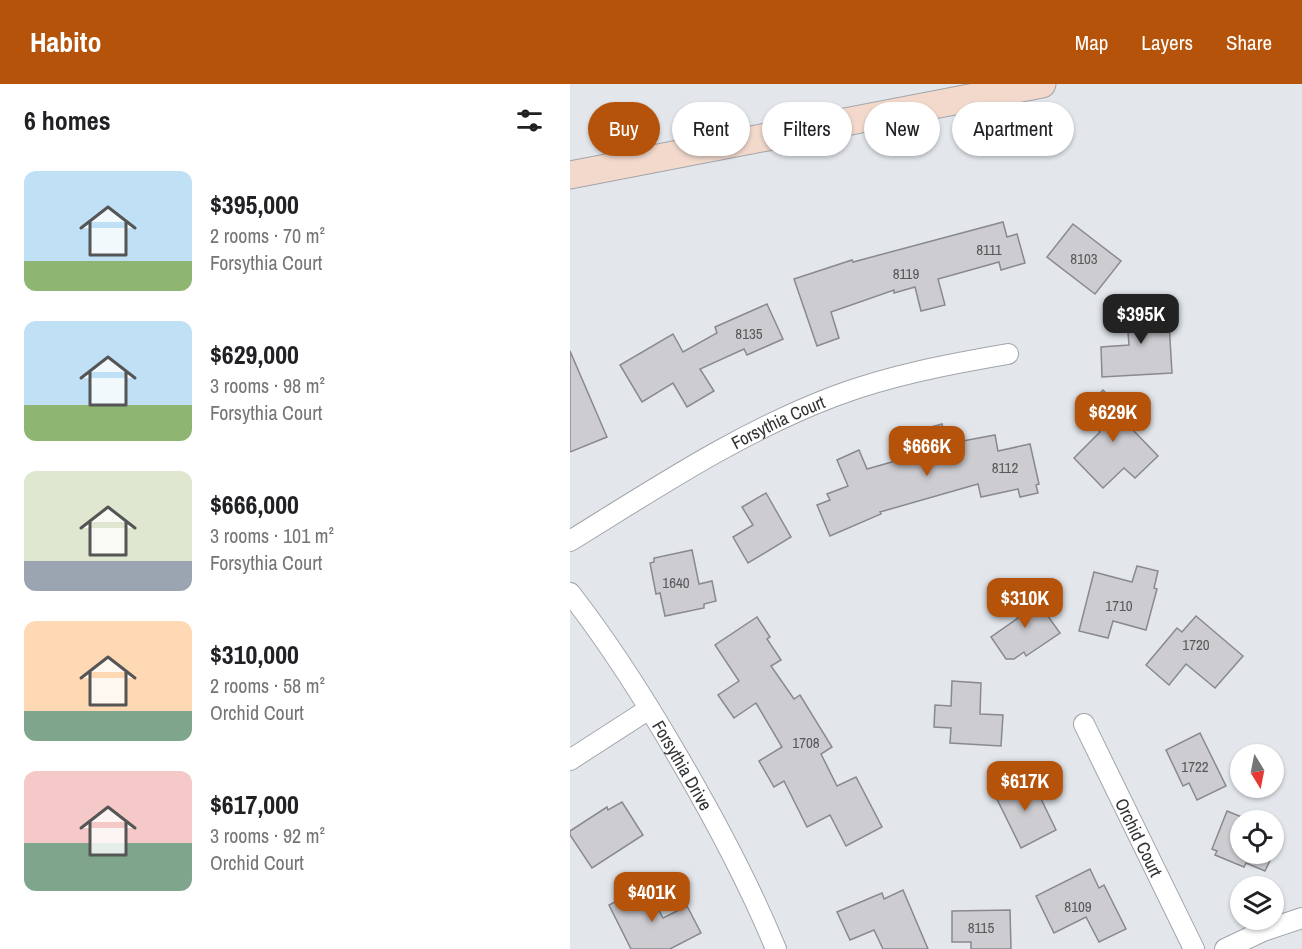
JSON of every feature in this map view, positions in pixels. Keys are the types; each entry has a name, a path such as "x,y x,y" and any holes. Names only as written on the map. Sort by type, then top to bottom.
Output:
{"street":[{"path":"570,175 1042,84"},
{"name":"Forsythia Court","path":"570,541 702,460 757,430 834,396 905,374 1008,354"},
{"name":"Forsythia Drive","path":"570,593 649,709 709,809 776,949"},
{"path":"570,760 649,709"},
{"name":"Orchid Court","path":"1084,724 1194,949"},
{"path":"1225,949 1263,931 1302,918"}],"building":[{"path":"1003,222 1007,237 1017,234 1025,263 1001,270 999,262 938,279 945,305 921,311 915,287 894,293 894,290 831,312 839,338 817,346 794,279 852,260 853,262"},
{"path":"1073,224 1121,261 1095,294 1047,257"},
{"path":"767,304 783,339 747,355 744,349 700,369 714,391 687,407 673,383 642,402 620,365 673,334 683,352 717,333 715,327"},
{"path":"1168,306 1172,373 1102,377 1101,347 1129,345 1126,308"},
{"path":"570,351 607,437 570,452"},
{"path":"1103,390 1137,426 1133,430 1158,456 1135,478 1124,468 1103,488 1074,458 1100,432 1081,412"},
{"path":"942,424 947,444 995,435 998,451 1030,444 1039,484 1036,485 1038,493 1020,497 1018,489 981,497 978,484 880,512 881,514 830,536 817,505 830,500 827,494 848,486 837,460 859,450 867,469 920,454 913,432"},
{"path":"766,493 791,537 748,563 733,537 753,525 742,507"},
{"path":"692,550 699,584 712,581 716,601 704,604 704,608 665,616 660,593 656,594 650,563 654,562 654,558"},
{"path":"1137,566 1158,571 1154,588 1157,589 1146,630 1113,621 1108,638 1079,631 1094,572 1132,582"},
{"path":"1030,591 1060,633 1026,656 1024,652 1014,659 1006,659 991,637 1018,618 1009,605"},
{"path":"1196,616 1243,656 1215,688 1186,664 1169,685 1146,665 1177,628 1182,632"},
{"path":"757,617 770,637 767,639 781,660 771,666 794,699 800,695 832,747 821,754 837,786 856,777 882,827 846,846 830,815 807,827 784,781 774,787 759,761 782,747 756,703 734,718 718,695 739,681 715,645"},
{"path":"952,681 981,683 980,714 1003,715 1001,746 950,743 951,728 934,727 935,705 951,706"},
{"path":"1200,733 1226,786 1197,800 1189,783 1183,786 1166,750"},
{"path":"1030,776 1056,830 1021,848 994,793"},
{"path":"622,802 643,835 592,868 570,835 570,831 607,807 608,810"},
{"path":"1227,811 1230,812 1230,861 1215,855 1217,851 1212,849"},
{"path":"1248,864 1268,864 1265,871"},
{"path":"1090,869 1099,888 1104,885 1126,929 1099,942 1086,917 1054,933 1036,896"},
{"path":"646,886 663,918 687,906 701,933 670,949 631,949 609,905"},
{"path":"903,890 928,949 883,949 874,930 850,940 837,912 882,893 884,899"},
{"path":"1010,910 1011,949 971,949 971,942 952,942 952,911"}]}
